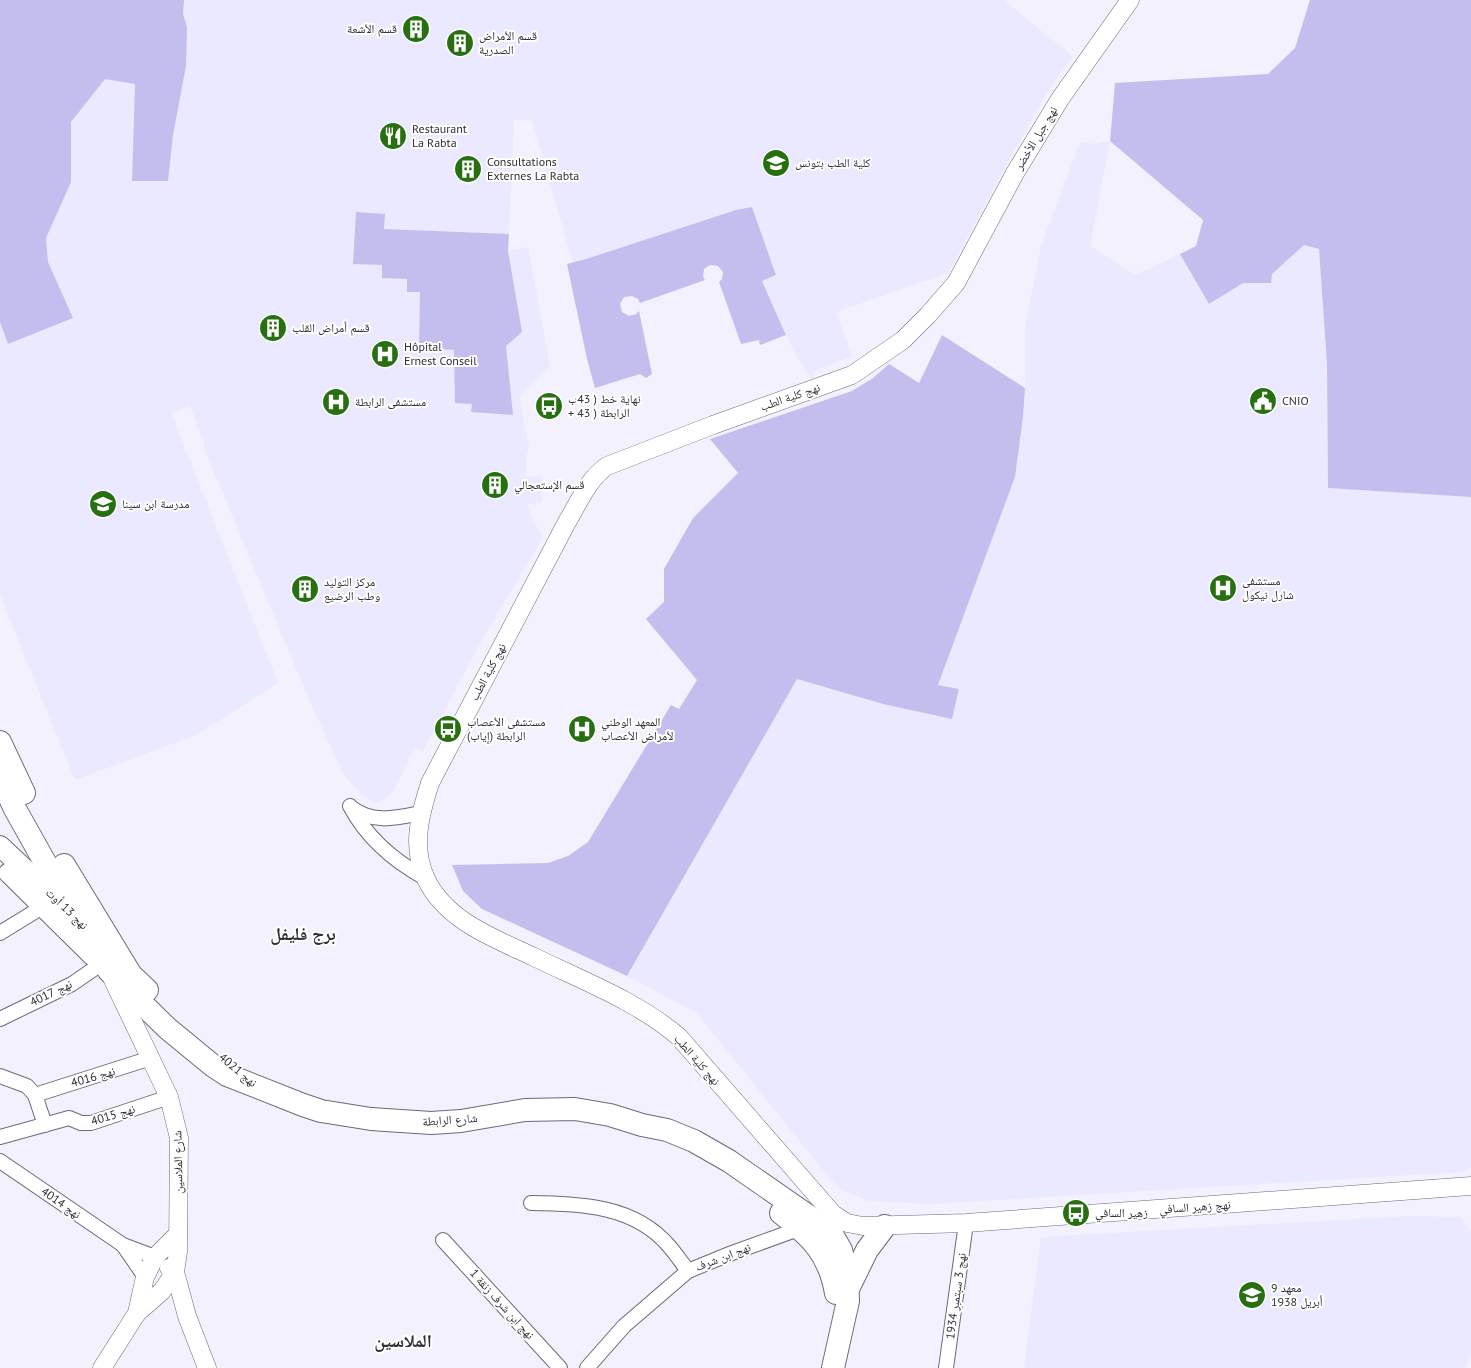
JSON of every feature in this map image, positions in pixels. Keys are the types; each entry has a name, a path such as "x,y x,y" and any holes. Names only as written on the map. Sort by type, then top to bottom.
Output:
{"main road":[{"name":"نهج 4021","path":"0,742 28,803 88,906 128,990"},
{"name":"نهج 4021","path":"0,778 15,809 105,968 128,990 206,1043 260,1088"},
{"name":"نهج 13 أوت","path":"0,846 76,917 128,990"},
{"name":"نهج 13 أوت","path":"0,864 105,968"},
{"name":"شارع الرابطة","path":"260,1088 321,1111 371,1119 431,1123 525,1110 575,1109 610,1115 642,1125 667,1130 694,1141 729,1161 817,1221"},
{"path":"817,1221 830,1231 841,1250 847,1273 848,1301 833,1368"},
{"path":"817,1221 816,1243 834,1277 843,1326"},
{"path":"848,1289 868,1250 885,1226"}],"street":[{"name":"نهج جبل الأخضر","path":"956,283 1015,173 1060,99 1130,0"},
{"name":"نهج كلية الطب","path":"817,1221 679,1037 664,1024 636,1006 481,932 454,914 437,896 425,878 419,858 418,835 421,813 430,783 567,522 590,482 598,472 607,466 712,424 852,375 902,340 928,315 956,283"},
{"path":"421,813 377,819 359,813 350,806 365,829 390,856 425,878"},
{"path":"0,933 44,906"},
{"name":"نهج 4017","path":"0,1019 105,968"},
{"name":"شارع الملاسين","path":"128,990 151,1058 169,1098 180,1138 178,1252 175,1272 187,1316 207,1368"},
{"name":"نهج 4016","path":"35,1095 151,1058"},
{"path":"0,1076 26,1084 35,1095 44,1125"},
{"name":"نهج 4015","path":"0,1136 69,1118 80,1123 91,1123 169,1098"},
{"name":"نهج 4014","path":"0,1161 123,1245 155,1257"},
{"name":"نهج زهير السافي","path":"817,1221 885,1226 966,1224 1471,1186"},
{"path":"531,1203 585,1205 620,1213 636,1220 652,1231 668,1245 688,1271"},
{"name":"نهج ابن شرف","path":"587,1368 624,1326 688,1271 817,1221"},
{"name":"نهج 3 سبتمبر 1934","path":"946,1368 966,1224"},
{"path":"102,1368 138,1313 145,1277 155,1257 177,1235"},
{"name":"نهج ابن شرف زنقة 1","path":"444,1240 560,1368"},
{"name":"نهج 4014","path":"123,1245 145,1277"},
{"path":"155,1257 175,1272"},
{"name":"شارع الملاسين","path":"138,1313 162,1291 175,1272"},
{"name":"شارع الملاسين","path":"145,1277 187,1316"}],"shaded area":[{"path":"0,0 1004,0 1072,56 1033,116 948,273 836,312 852,356 814,371 812,379 794,352 762,280 776,274 752,207 736,210 573,263 532,120 514,120 508,251 528,247 550,366 519,397 529,447 526,457 526,477 541,476 542,503 527,504 533,521 543,537 478,647 423,751 415,747 394,790 387,798 375,803 363,796 344,775 311,704 205,451 190,406 171,413 278,683 196,735 75,780 0,595"},
{"path":"0,0 184,0 183,14 187,27 186,66 173,135 168,181 132,181 135,84 105,79 71,122 71,182 46,238 48,262 73,318 8,344 0,322"},
{"path":"1310,0 1471,0 1471,497 1328,488 1327,364 1319,249 1304,245 1272,274 1271,283 1243,283 1209,304 1180,254 1196,246 1203,220 1110,141 1115,83 1268,74 1295,48"},
{"name":"مستشفى شارل نيكول","path":"1110,141 1090,246 1135,275 1180,254 1209,304 1243,283 1271,283 1272,274 1304,245 1319,249 1327,364 1328,488 1471,497 1471,1168 1461,1172 929,1204 869,1201 840,1189 696,1012 627,976 797,679 883,704 952,718 938,685 1015,477 1025,388 1025,327 1041,246 1080,142 1096,144"},
{"path":"752,207 776,275 762,281 786,335 760,345 759,340 741,344 719,282 722,279 723,272 718,266 710,265 704,269 703,277 705,280 640,303 638,299 632,296 624,297 620,304 622,312 629,316 639,311 652,374 646,378 640,374 595,388 567,264 736,210"},
{"path":"356,212 385,214 384,229 509,234 508,251 522,332 506,346 513,415 471,412 472,404 455,403 454,350 419,347 420,292 407,292 407,279 382,278 382,265 353,264"},
{"path":"942,335 1025,388 1015,477 938,685 959,689 952,719 883,704 797,679 627,976 482,909 463,891 452,865 548,863 568,856 588,842 671,705 679,709 697,680 646,619 664,602 664,569 693,518 738,473 710,439 852,391 873,378 889,364 919,383"},
{"name":"معهد 9 أبريل 1938","path":"1410,1216 1461,1217 1471,1231 1471,1353 1465,1368 1024,1368 1041,1237"}],"place":[{"name":"قسم الأشعة","path":"416,29"},
{"name":"قسم الأمراض الصدرية","path":"460,43"},
{"name":"Restaurant La Rabta","path":"393,136"},
{"name":"كلية الطب بتونس","path":"776,163"},
{"name":"Consultations Externes La Rabta","path":"468,169"},
{"name":"قسم أمراض القلب","path":"273,328"},
{"name":"Hôpital Ernest Conseil","path":"385,354"},
{"name":"CNIO","path":"1263,401"},
{"name":"مستشفى الرابطة","path":"336,402"},
{"name":"نهاية خط ( 43ب + 43 ) الرابطة","path":"549,406"},
{"name":"قسم الإستعجالي","path":"495,485"},
{"name":"مدرسة ابن سينا","path":"103,504"},
{"name":"مستشفى شارل نيكول","path":"1223,588"},
{"name":"مركز التوليد وطب الرضيع","path":"305,589"},
{"name":"مستشفى الأعصاب الرابطة (إياب)","path":"448,729"},
{"name":"المعهد الوطني لأمراض الأعصاب","path":"582,729"},
{"name":"زهير السافي","path":"1076,1213"},
{"name":"معهد 9 أبريل 1938","path":"1252,1295"}],"district":[{"name":"برج فليفل","path":"303,934"},
{"name":"الملاسين","path":"403,1341"}]}
